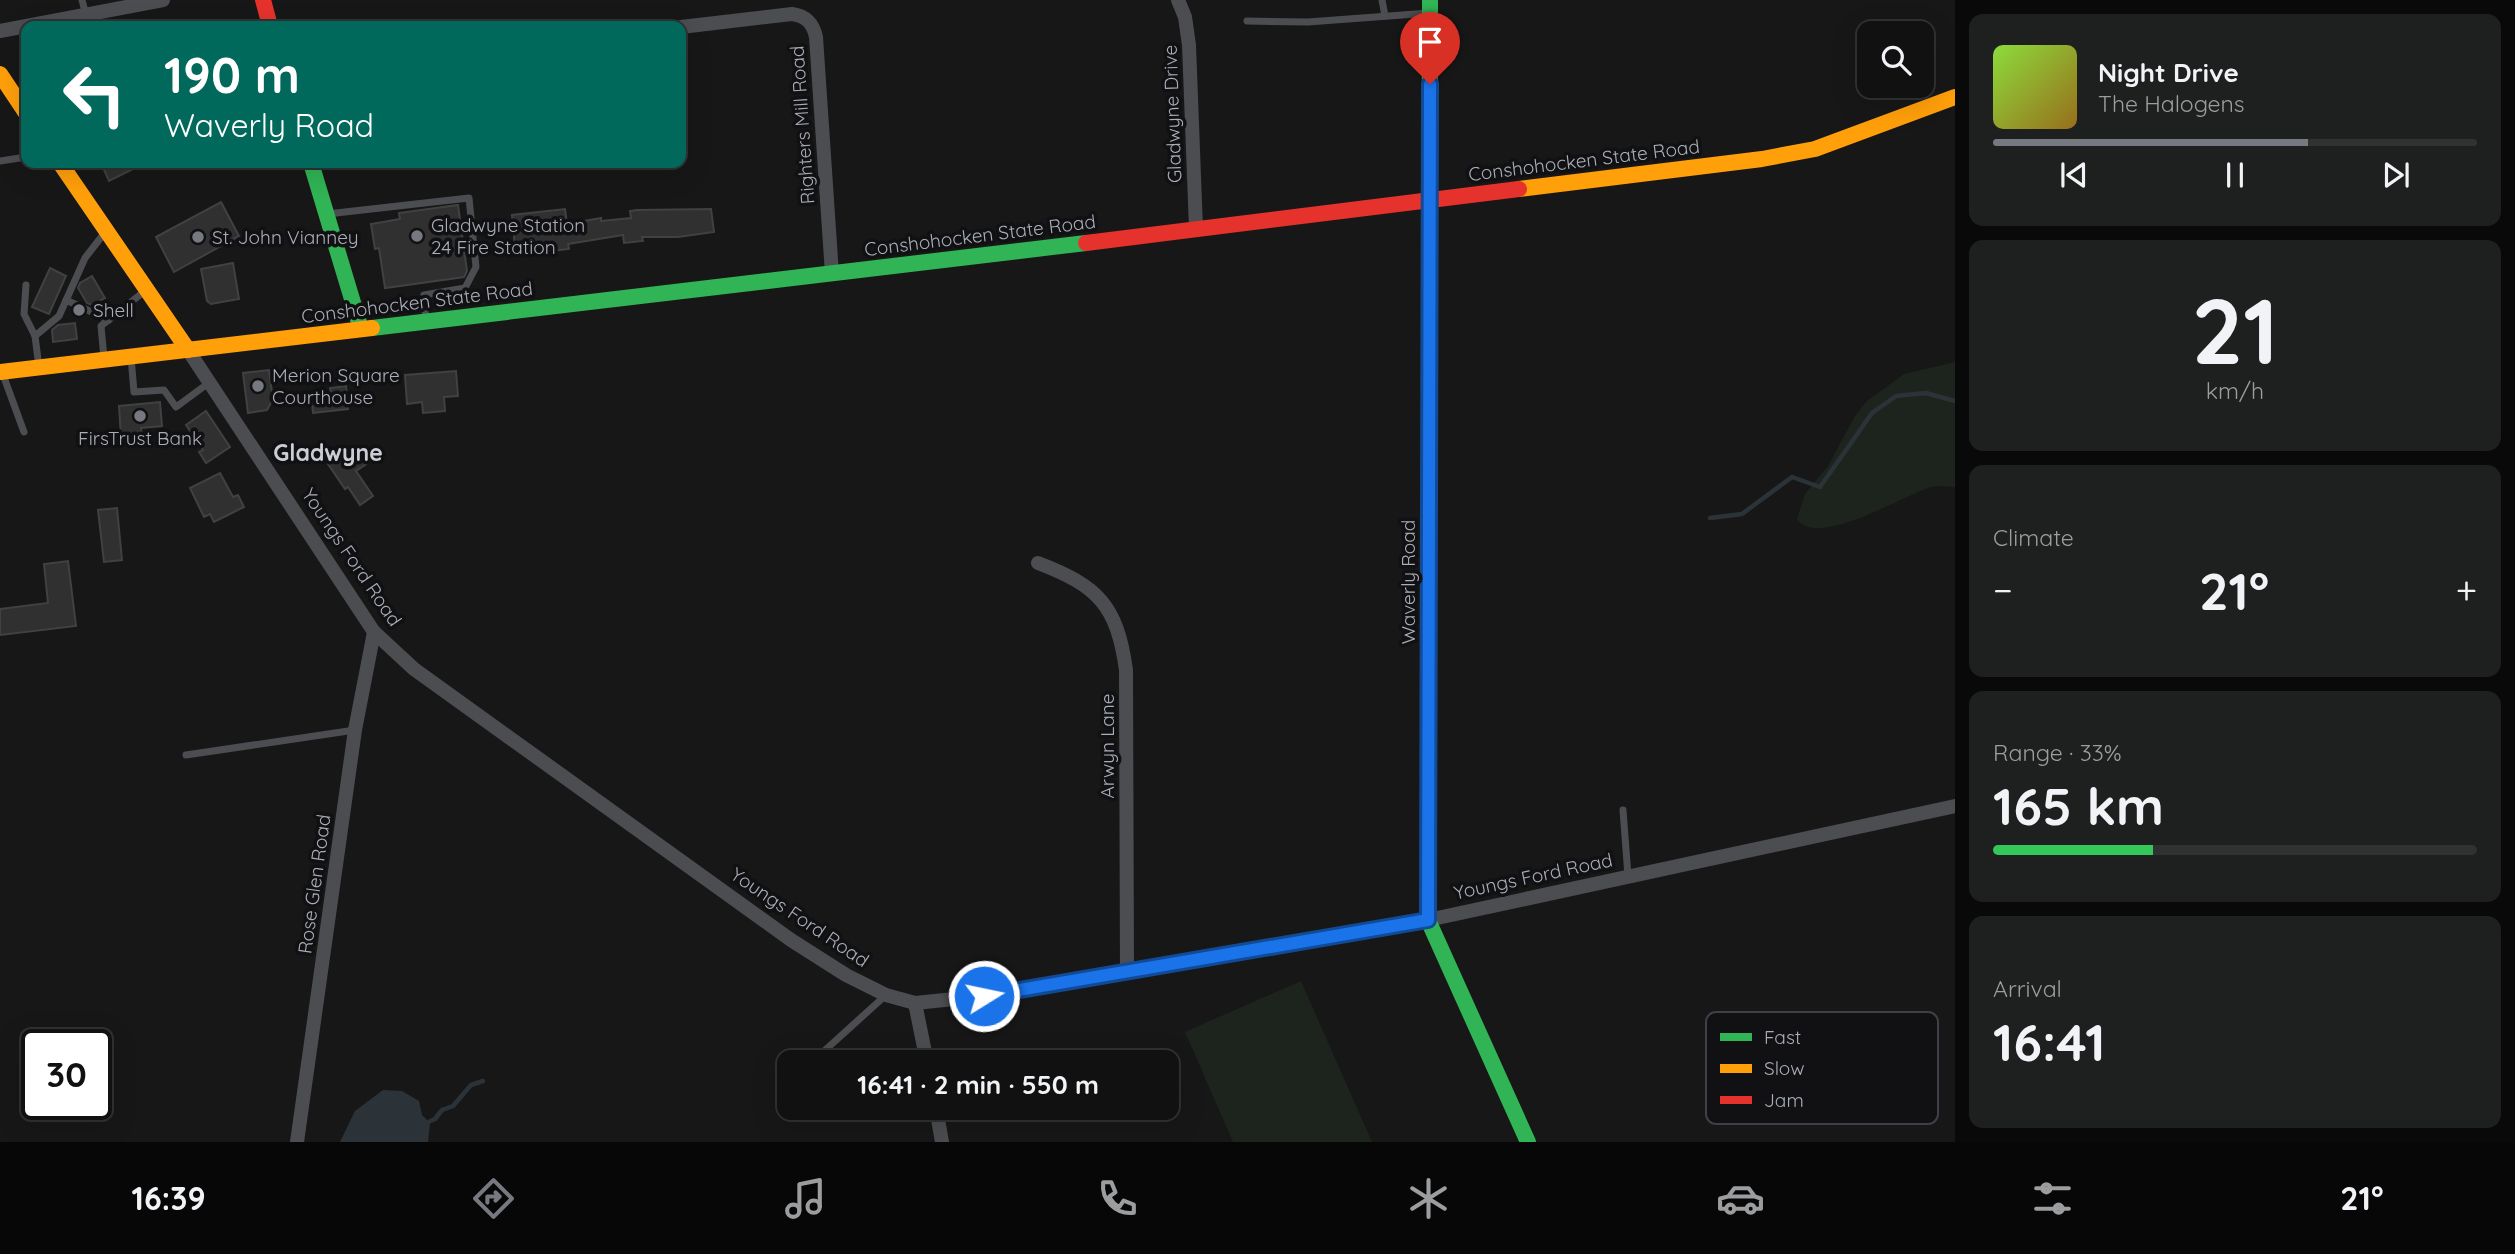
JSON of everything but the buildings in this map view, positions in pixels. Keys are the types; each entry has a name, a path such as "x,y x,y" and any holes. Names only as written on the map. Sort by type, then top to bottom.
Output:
{"main road":[{"path":"262,0 269,21"},
{"name":"Waverly Road","path":"1430,6 1428,920 1528,1142"},
{"path":"1,78 21,106"},
{"name":"Conshohocken State Road","path":"1,372 832,274 1790,155 1850,137 1955,97"},
{"name":"Youngs Ford Road","path":"63,168 188,350"},
{"path":"313,168 361,329"}],"street":[{"path":"35,21 84,7 163,0"},
{"name":"Gladwyne Drive","path":"1178,0 1185,17 1189,45 1196,229"},
{"name":"Righters Mill Road","path":"686,26 792,15 806,18 811,23 816,37 832,274"},
{"path":"0,31 21,25"},
{"name":"Youngs Ford Road","path":"188,350 374,632 437,686 791,940 846,975 886,995 915,1003 984,996 1428,920 1955,806"},
{"name":"Arwyn Lane","path":"1038,563 1069,575 1097,595 1116,625 1123,652 1126,670 1127,972"},
{"name":"Rose Glen Road","path":"297,1142 355,730 374,632"},
{"path":"915,1003 925,1050"},
{"path":"938,1120 942,1142"}],"lane":[{"path":"1382,0 1385,16"},
{"path":"1247,21 1308,22 1385,16 1430,6"},
{"path":"0,161 21,158"},
{"path":"327,214 469,198 476,267 465,288 424,295 426,322"},
{"path":"35,336 59,316 85,258 106,230"},
{"path":"26,285 24,314 35,336 39,367"},
{"path":"104,359 101,326 147,290"},
{"path":"66,300 109,320"},
{"path":"131,356 134,392 164,390 176,407 210,382"},
{"path":"1,372 24,432"},
{"path":"186,755 355,730"},
{"path":"1623,810 1628,877"},
{"path":"825,1050 886,995"}],"shaded area":[{"path":"1955,362 1955,487 1928,488 1860,518 1822,528 1807,527 1797,519 1805,494 1828,466 1855,416 1867,401 1904,374"},
{"path":"1301,981 1372,1142 1233,1142 1185,1032"},
{"path":"383,1090 402,1091 419,1101 422,1115 430,1123 428,1142 340,1142 355,1111"}],"waterway":[{"path":"1710,518 1742,514 1792,477 1820,487 1872,413 1896,396 1926,393 1955,401"},
{"path":"424,1124 435,1119 442,1110 453,1106 471,1085 483,1081"}],"traffic: fast":[{"path":"1429,489 1430,0"},
{"path":"313,168 361,329"},
{"path":"372,328 1086,243"},
{"path":"1428,892 1428,920 1528,1142"}],"traffic: slow":[{"path":"0,74 21,106"},
{"path":"1519,189 1762,159 1815,149 1955,97"},
{"path":"63,168 188,350"},
{"path":"0,372 372,328"},
{"path":"1428,892 1429,489"}],"traffic: jam":[{"path":"263,0 269,21"},
{"path":"1086,243 1519,189"}],"place":[{"name":"Gladwyne Station 24 Fire Station","path":"417,236"},
{"name":"St. John Vianney","path":"198,237"},
{"name":"Shell","path":"79,310"},
{"name":"Merion Square Courthouse","path":"258,386"},
{"name":"FirsTrust Bank","path":"140,416"}],"district":[{"name":"Gladwyne","path":"328,453"}],"route":[{"path":"984,996 1428,920 1430,84"}]}
